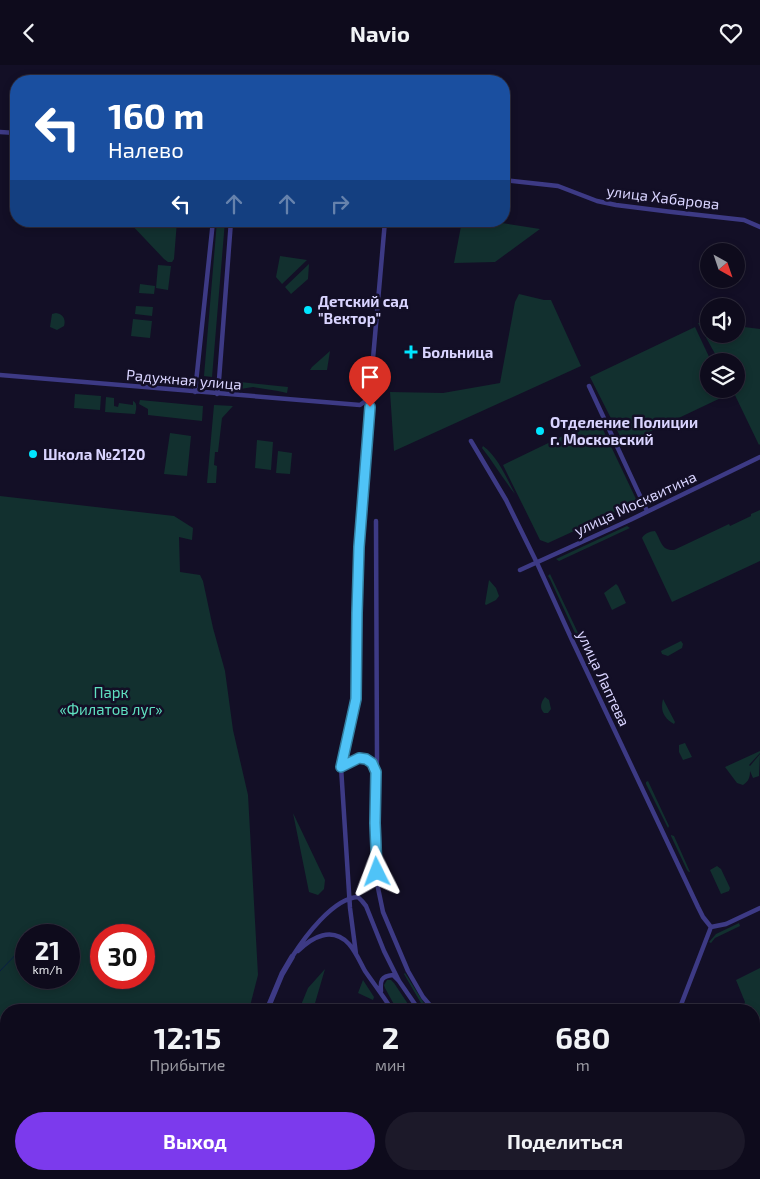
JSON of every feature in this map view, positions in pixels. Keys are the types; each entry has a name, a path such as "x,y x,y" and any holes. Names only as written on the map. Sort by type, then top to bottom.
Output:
{"street":[{"name":"улица Хабарова","path":"510,181 558,186 597,201 616,205 744,220 760,227"},
{"path":"195,392 212,227"},
{"path":"217,394 232,227"},
{"name":"Радужная улица","path":"0,375 358,406 364,403 370,393 384,227"},
{"path":"590,386 647,511"},
{"path":"356,954 350,908 341,767 356,699 359,547 370,407"},
{"name":"улица Лаптева","path":"471,441 506,500 698,907 711,927"},
{"name":"улица Москвитина","path":"520,570 760,457"},
{"path":"376,521 375,823 378,888 383,912 408,971 429,1004"},
{"path":"341,767 359,758 366,759 372,763 376,772"},
{"path":"270,1004 282,974 304,938 319,922 347,899 358,897 366,906 384,951 399,981 415,1004"},
{"path":"681,1004 711,927 726,924 760,908"},
{"path":"292,957 305,943 318,936 331,934 344,939 356,954 388,1004"},
{"path":"381,993 380,984 386,976 392,975 399,981"}],"green space":[{"path":"510,224 540,229 495,262 454,263 461,227 510,227"},
{"path":"134,227 177,227 174,259 172,262 168,262"},
{"path":"216,227 224,227 212,377 204,376"},
{"path":"280,256 307,260 282,284 276,277"},
{"path":"309,264 308,279 291,294 285,287"},
{"path":"158,265 171,266 168,290 156,288"},
{"path":"140,284 155,286 154,294 139,293"},
{"path":"519,294 551,300 581,366 394,451 390,392 443,393 500,383 515,302"},
{"path":"136,306 153,307 152,316 135,314"},
{"path":"56,313 62,316 65,321 64,326 57,330 50,327 52,314"},
{"path":"133,319 152,321 150,338 131,336"},
{"path":"695,327 700,338 700,343 703,343 707,353 700,353 700,398 721,398 624,444 590,377"},
{"path":"745,327 760,329 759,445 736,398 745,398 745,353 715,353 709,343 745,343"},
{"path":"330,351 327,370 310,370 312,367"},
{"path":"240,382 288,387 287,393 253,387 240,389"},
{"path":"75,394 101,396 100,410 74,408"},
{"path":"106,397 114,398 114,406 118,407 119,403 133,405 133,401 135,402 135,414 105,412"},
{"path":"140,400 203,406 202,421 148,415 148,409 139,404"},
{"path":"214,405 233,406 222,418 218,452 215,452 214,465 217,466 216,483 207,483"},
{"path":"598,419 636,499 633,504 548,543 540,540 503,465"},
{"path":"170,433 191,436 187,476 164,474"},
{"path":"257,440 273,442 271,470 255,468"},
{"path":"483,446 505,474 515,494 482,448"},
{"path":"278,451 292,453 290,474 276,473"},
{"name":"Парк «Филатов луг»","path":"0,496 174,516 193,528 192,540 179,537 180,572 200,575 203,581 225,671 233,730 248,795 258,975 251,1004 0,1004"},
{"path":"760,510 760,561 672,602 642,538 644,535 655,531 666,549 674,550 729,524 730,526"},
{"path":"627,526 630,528 559,561 556,559"},
{"path":"550,574 578,633 577,634 548,576"},
{"path":"489,580 496,588 499,596 496,600 486,605 485,604"},
{"path":"616,584 626,603 612,610 604,593"},
{"path":"580,641 611,703 609,704 580,643"},
{"path":"681,641 683,644 682,648 668,656 662,654 661,651"},
{"path":"545,697 549,700 551,709 548,713 544,713 541,707"},
{"path":"663,699 675,722 674,724 664,714 662,707"},
{"path":"685,743 692,757 683,760 679,752 679,745"},
{"path":"760,751 749,765 760,754 759,776 753,778 750,771 749,779 743,785 737,783 725,767"},
{"path":"648,781 669,826 668,828 646,784"},
{"path":"293,813 325,880 324,889 318,895 309,892"},
{"path":"671,835 674,836 690,872 687,870"},
{"path":"717,866 721,869 730,888 729,891 721,894 710,870"},
{"path":"739,923 740,926 715,938 711,943 709,942 716,934"},
{"path":"760,968 760,1004 744,1004 736,980"},
{"path":"325,969 315,1004 301,1004 308,988"},
{"path":"405,973 425,1004 422,1004"},
{"path":"363,980 374,997 373,1000 358,993"},
{"path":"387,980 391,980 408,1004 394,1004 384,985"}],"waterway":[{"path":"0,971 15,955"}],"place":[{"name":"Детский сад \"Вектор\"","path":"308,310"},
{"name":"Больница","path":"411,352"},
{"name":"Отделение Полиции г. Московский","path":"540,431"},
{"name":"Школа №2120","path":"33,454"}],"route":[{"path":"370,407 359,547 356,699 341,767 359,758 366,759 372,763 376,772 375,823 377,872"}]}
